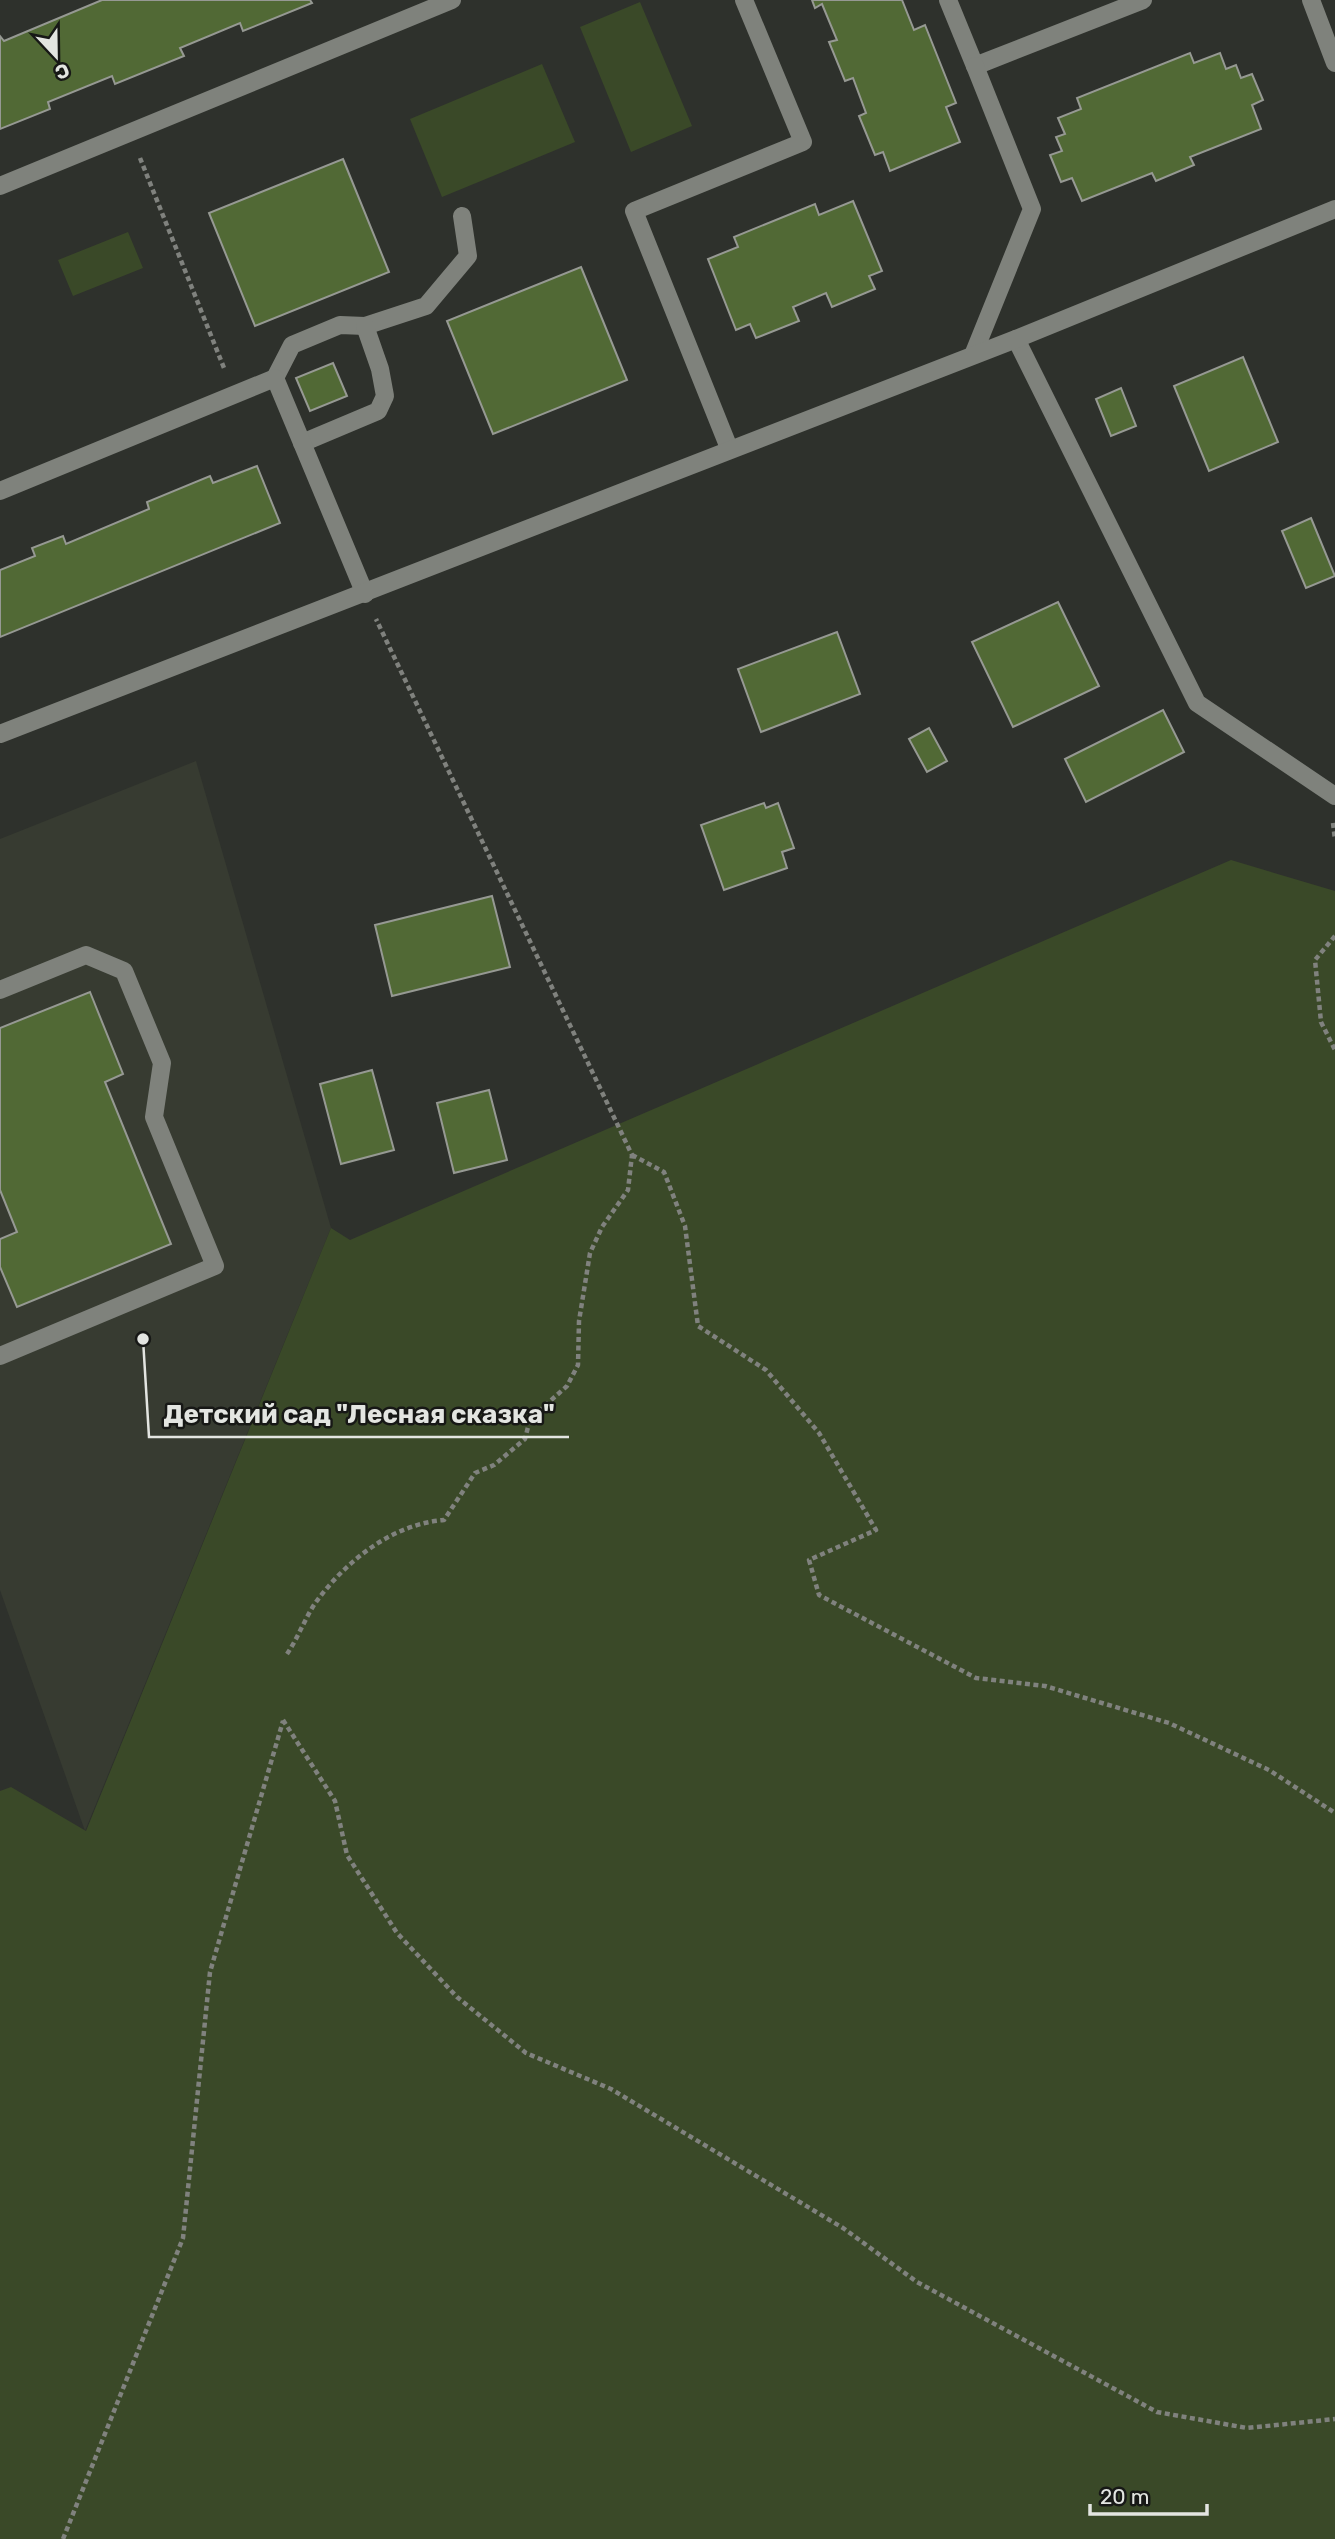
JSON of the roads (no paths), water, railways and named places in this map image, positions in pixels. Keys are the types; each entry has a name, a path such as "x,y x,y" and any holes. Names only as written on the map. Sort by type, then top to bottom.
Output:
{"street":[{"path":"0,186 452,0"},
{"path":"729,448 634,211 803,142 744,0"},
{"path":"948,0 1031,209 972,355"},
{"path":"975,66 1143,0"},
{"path":"1311,0 1335,63"},
{"path":"0,734 365,594 729,448 1016,339 1335,209"},
{"path":"0,491 275,378 292,345 340,326 365,326 426,306 468,256 462,216"},
{"path":"302,443 378,411 385,396 380,369 365,326"},
{"path":"1016,339 1197,703 1335,796"},
{"path":"275,378 365,594"},
{"path":"0,990 86,955 124,971 162,1063 154,1117 215,1266 0,1356"}],"place":[{"name":"Детский сад \"Лесная сказка\"","path":"143,1339"}]}
